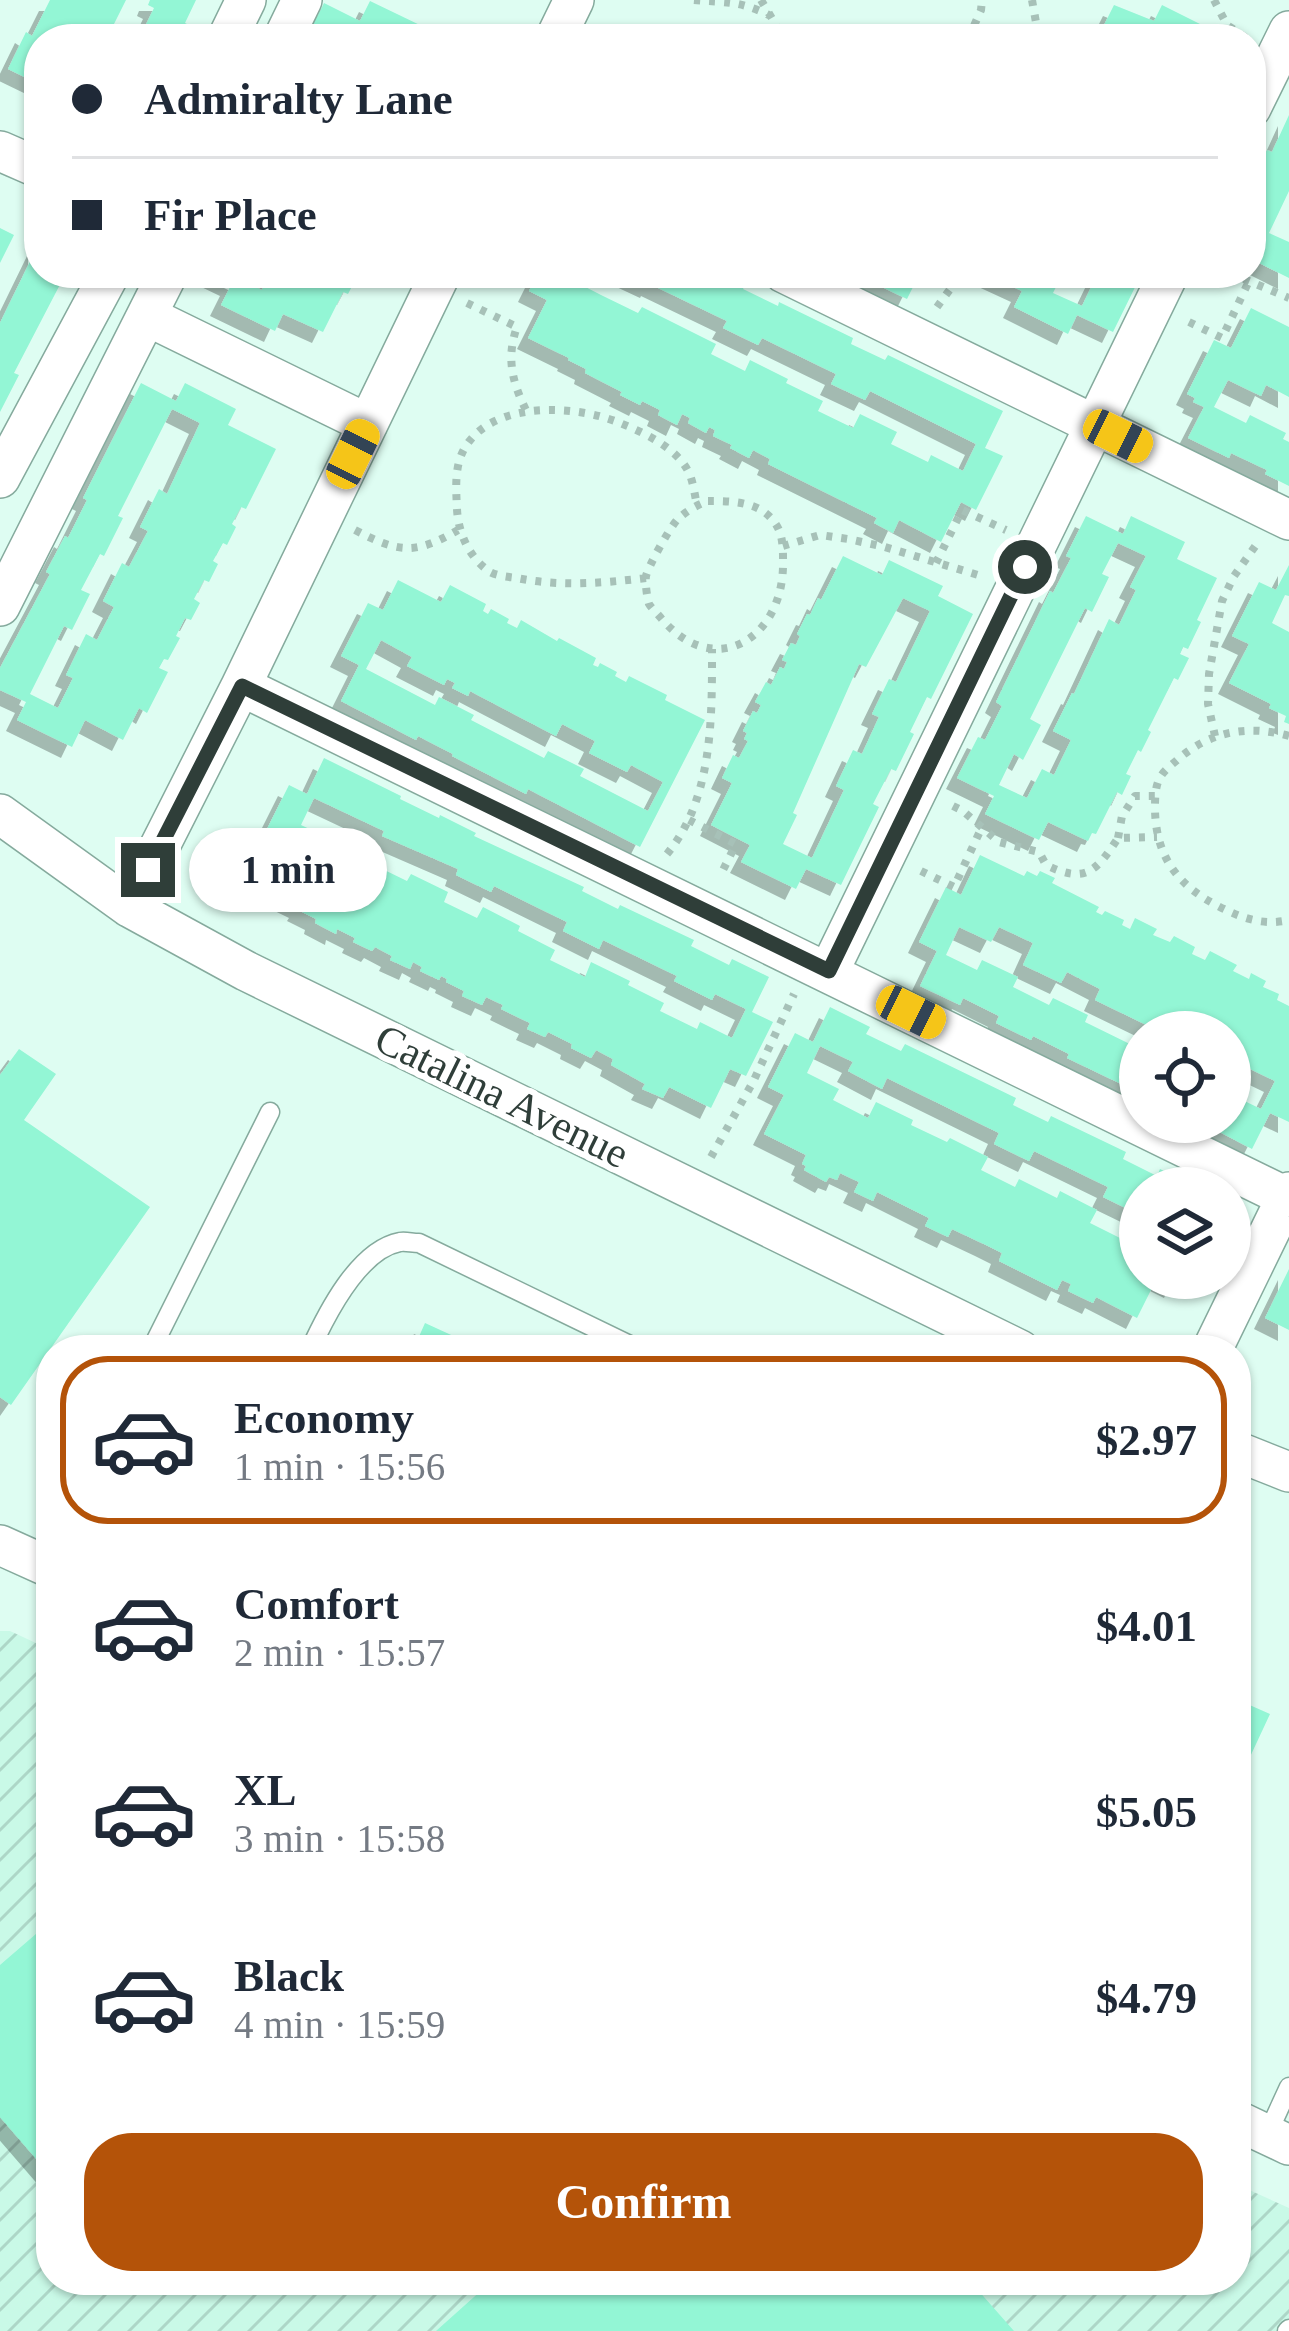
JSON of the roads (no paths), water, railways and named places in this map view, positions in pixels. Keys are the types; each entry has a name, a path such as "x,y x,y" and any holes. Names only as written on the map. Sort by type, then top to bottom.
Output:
{"street":[{"path":"1266,78 1289,31"},
{"path":"0,478 102,288"},
{"path":"0,606 161,288"},
{"path":"129,907 242,686 433,288"},
{"path":"815,288 1282,516"},
{"path":"820,967 886,854 1162,289"},
{"path":"147,316 368,424"},
{"path":"242,686 1288,1194 1219,1335"},
{"name":"Catalina Avenue","path":"0,814 129,907 246,971 989,1335"},
{"path":"1251,1456 1289,1472"},
{"path":"0,1544 36,1558"}],"lane":[{"path":"158,1335 270,1112"},
{"path":"317,1335 353,1274 378,1252 399,1242 419,1243 609,1335"},
{"path":"1264,2133 1289,2087"}]}
